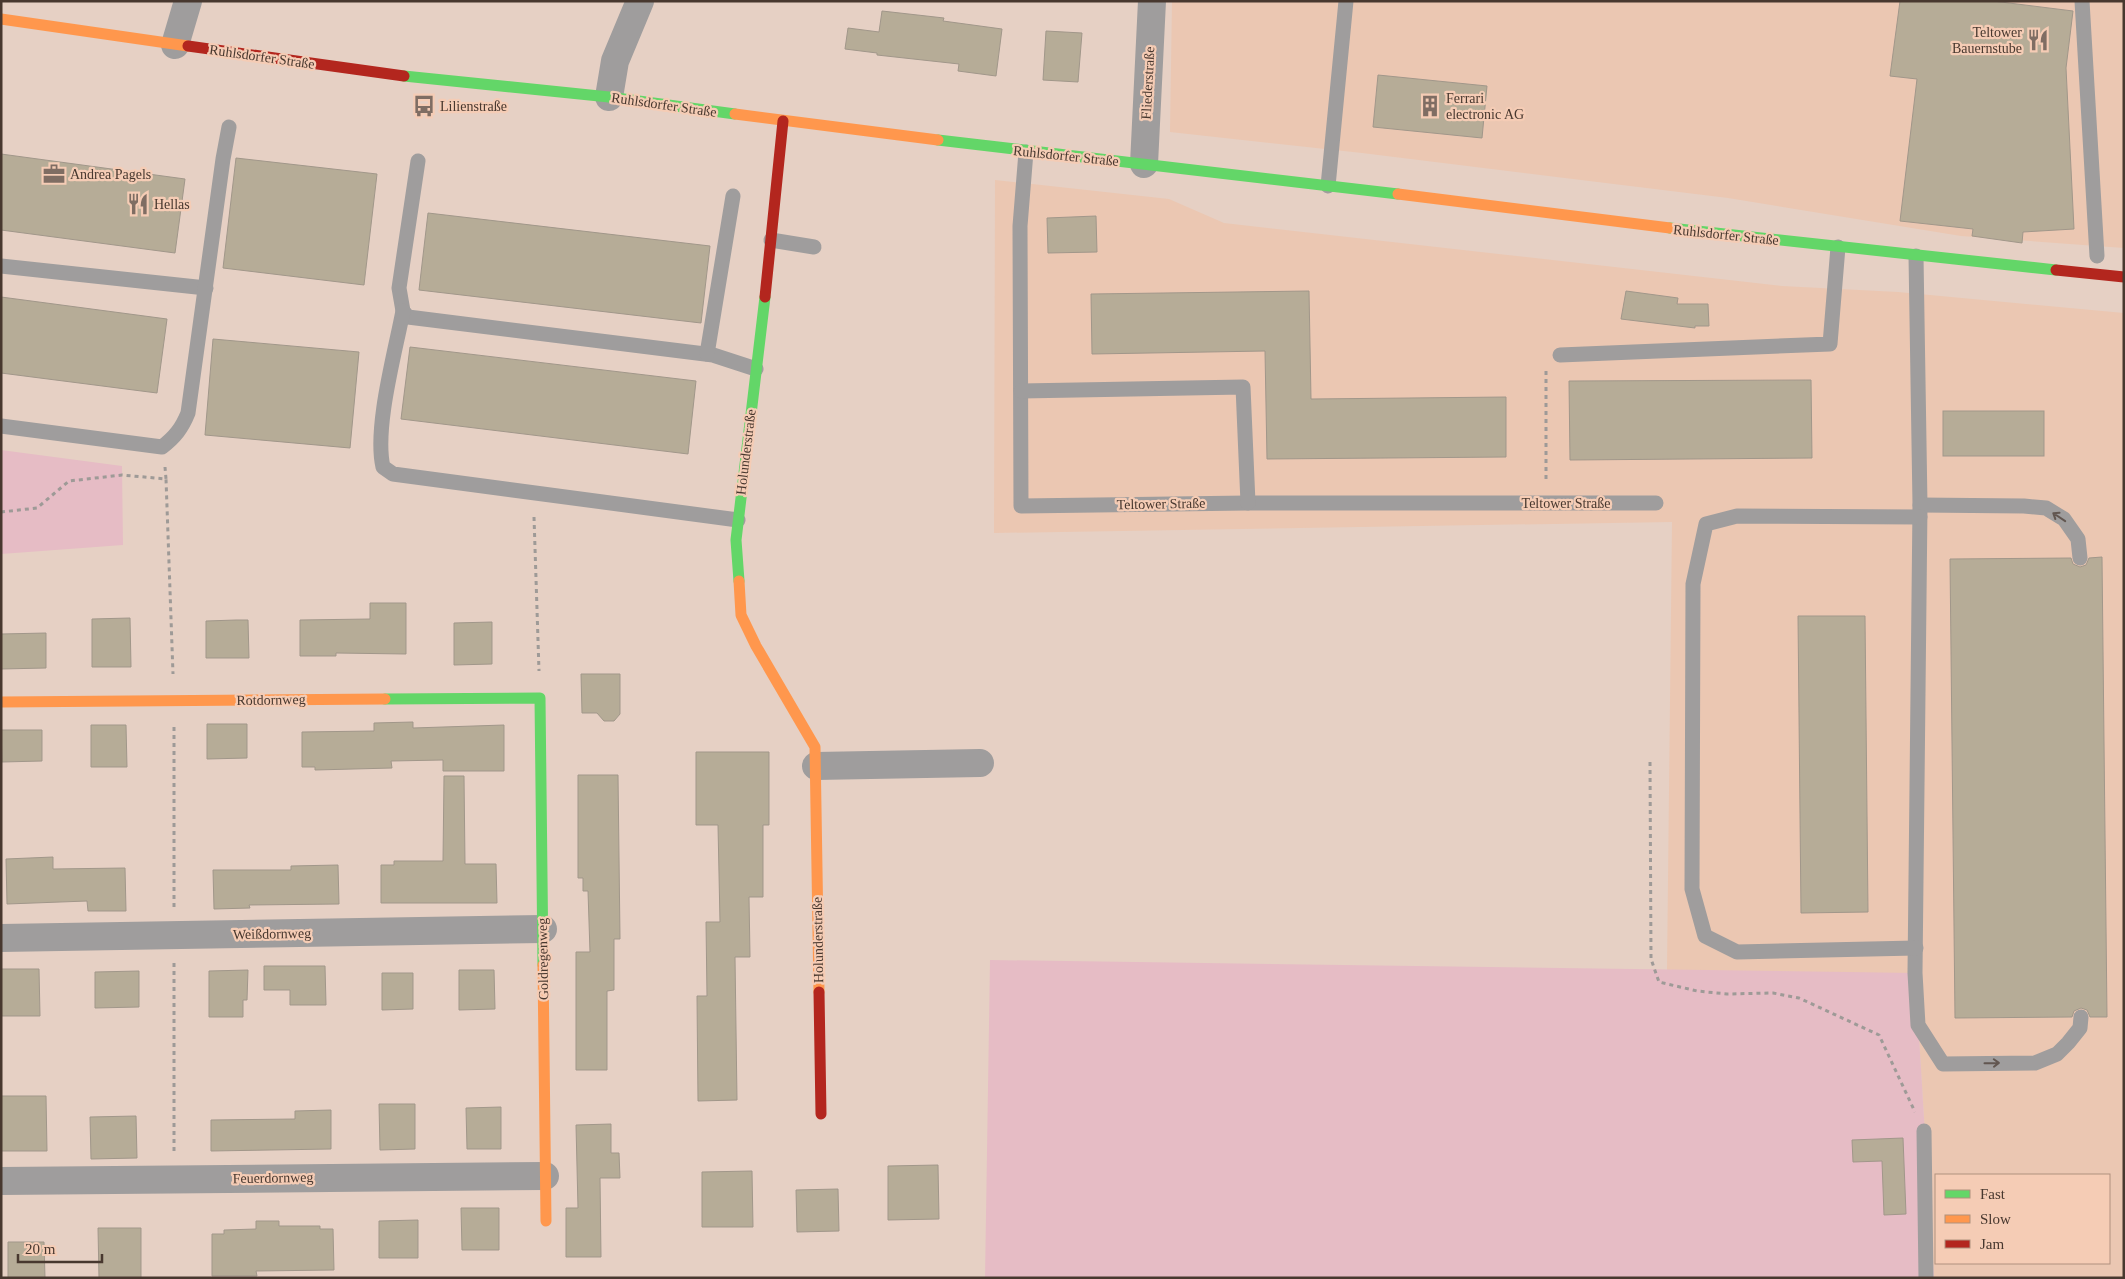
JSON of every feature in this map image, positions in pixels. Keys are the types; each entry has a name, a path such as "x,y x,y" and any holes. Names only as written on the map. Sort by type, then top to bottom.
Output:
{"main road":[{"name":"Ruhlsdorfer Straße","path":"1,19 275,60 419,78 609,97 1026,152 1144,164 1709,233 2124,277"},
{"name":"Holunderstraße","path":"783,121 736,540 741,615 756,646 815,747 820,1114"},
{"name":"Rotdornweg","path":"1,702 540,698"},
{"name":"Goldregenweg","path":"540,698 546,1221"}],"street":[{"path":"175,44 188,1"},
{"path":"609,97 616,61 640,1"},
{"name":"Fliederstraße","path":"1144,164 1152,1"},
{"path":"816,766 980,763"},
{"name":"Weißdornweg","path":"1,938 542,930"},
{"name":"Feuerdornweg","path":"1,1181 545,1176"}],"lane":[{"path":"1328,186 1346,1"},
{"path":"2082,1 2097,256"},
{"path":"1,426 162,447 182,427 188,413 229,127"},
{"name":"Teltower Straße","path":"1026,152 1020,226 1021,506 1248,503 1656,503"},
{"path":"418,161 399,288 402,312 383,418 380,455 383,467 393,474 738,520"},
{"path":"707,354 732,196"},
{"path":"771,240 814,246"},
{"path":"1560,355 1830,344 1838,247"},
{"path":"1916,256 1920,511 1916,948 1918,1026 1943,1064 2035,1063 2057,1054 2080,1028 2081,1017"},
{"path":"1,266 206,288"},
{"path":"402,312 408,317 707,354 756,369"},
{"path":"1021,391 1243,387 1248,503"},
{"path":"1916,948 1737,952 1705,936 1692,889 1693,584 1706,524 1736,516 2024,506 2046,508 2064,519 2069,525 2078,539 2080,558"},
{"path":"1924,1131 1926,1278"}],"path":[{"path":"1546,503 1546,356 1560,355"},
{"path":"1,512 37,508 69,481 122,475 166,479 174,701"},
{"path":"540,698 533,516 543,518"},
{"path":"1650,762 1651,959 1659,982 1697,991 1727,994 1773,993 1799,998 1879,1035 1924,1131"}],"shaded area":[{"path":"1172,1 2124,1 2124,248 1961,236 1728,198 1362,153 1170,132"},
{"path":"995,180 1169,199 1224,223 1782,286 1898,292 2124,313 2124,1278 1934,1278 1915,974 1667,970 1672,522 994,533"},
{"path":"1,450 122,466 123,545 1,554"},
{"path":"990,960 1915,973 1934,1278 985,1278"}],"building":[{"path":"1900,1 1993,1 2073,11 2066,68 2074,229 2023,232 2022,243 1972,236 1973,229 1900,221 1917,79 1890,76"},
{"path":"882,11 944,18 943,21 1002,29 996,76 958,71 959,64 877,55 877,53 845,49 848,28 879,32"},
{"path":"1046,31 1082,33 1078,82 1043,80"},
{"name":"Ferrari electronic AG","path":"1378,75 1487,86 1482,138 1373,127"},
{"path":"1,154 185,179 175,253 1,230"},
{"path":"236,158 377,174 364,285 223,268"},
{"path":"428,213 710,246 701,323 419,290"},
{"path":"1096,216 1097,252 1048,253 1047,218"},
{"path":"1309,291 1311,399 1506,397 1506,457 1267,459 1265,351 1092,354 1091,294"},
{"path":"1626,291 1678,298 1677,304 1708,304 1709,326 1695,326 1695,328 1621,319"},
{"path":"1,297 167,319 157,393 1,373"},
{"path":"213,339 359,352 350,448 205,435"},
{"path":"410,347 696,381 688,454 401,419"},
{"path":"1811,380 1812,458 1570,460 1569,381"},
{"path":"1943,411 2044,411 2044,456 1943,456"},
{"path":"2102,557 2107,1017 2090,1017 2087,1010 2081,1008 2074,1011 2072,1017 1955,1018 1950,559 2071,558 2073,564 2080,567 2086,565 2089,558"},
{"path":"370,603 406,603 406,654 336,653 336,656 300,656 300,620 370,619"},
{"path":"1798,616 1865,616 1868,912 1801,913"},
{"path":"130,618 131,667 92,667 92,619"},
{"path":"248,620 249,658 206,658 206,621"},
{"path":"492,622 492,664 454,665 454,623"},
{"path":"46,633 46,668 1,669 1,634"},
{"path":"581,674 620,674 620,714 614,721 604,721 597,713 582,713"},
{"path":"413,722 413,728 504,725 504,771 443,771 443,760 391,761 392,768 315,770 315,767 302,767 302,732 374,731 374,723"},
{"path":"207,724 247,724 247,758 207,759"},
{"path":"91,725 126,725 127,767 91,767"},
{"path":"1,730 42,730 42,761 2,762"},
{"path":"696,752 769,752 769,825 763,825 763,897 749,897 750,957 735,957 737,1100 698,1101 697,996 707,996 706,922 720,922 718,825 696,825"},
{"path":"578,775 618,775 620,939 614,939 614,990 607,991 607,1070 576,1070 576,952 590,952 588,891 583,891 583,878 578,878"},
{"path":"444,776 464,776 465,864 496,864 497,903 381,903 381,865 394,865 394,861 443,861"},
{"path":"53,857 53,869 125,868 126,911 88,911 87,901 7,904 6,859"},
{"path":"338,865 339,904 249,905 250,908 214,909 213,870 291,870 291,866"},
{"path":"264,966 325,966 326,1005 290,1005 290,990 264,990"},
{"path":"1,969 39,969 40,1016 1,1016"},
{"path":"248,970 247,1000 243,1000 243,1017 209,1017 209,971"},
{"path":"459,970 494,970 495,1009 459,1010"},
{"path":"139,971 139,1007 95,1008 95,972"},
{"path":"382,973 413,973 413,1009 382,1010"},
{"path":"1,1096 46,1096 47,1151 1,1151"},
{"path":"379,1104 415,1104 415,1149 380,1150"},
{"path":"501,1107 501,1149 467,1149 466,1108"},
{"path":"331,1110 331,1149 211,1151 211,1120 295,1119 295,1111"},
{"path":"136,1116 137,1158 91,1159 90,1117"},
{"path":"611,1124 611,1153 619,1153 620,1178 600,1178 601,1257 566,1257 566,1208 578,1208 576,1125"},
{"path":"1903,1138 1906,1214 1884,1215 1882,1161 1853,1162 1852,1140"},
{"path":"938,1165 939,1219 888,1220 888,1166"},
{"path":"752,1171 753,1227 702,1227 702,1172"},
{"path":"838,1189 839,1231 797,1232 796,1190"},
{"path":"461,1208 499,1208 499,1250 462,1250"},
{"path":"418,1220 418,1258 379,1258 379,1221"},
{"path":"256,1221 279,1221 279,1226 320,1226 320,1229 333,1229 334,1270 256,1271 257,1276 212,1276 212,1234 224,1234 224,1230 256,1229"},
{"path":"98,1228 141,1228 141,1278 99,1278"},
{"path":"8,1242 44,1242 45,1278 8,1278"}],"traffic: fast":[{"path":"404,76 609,97 735,114"},
{"path":"938,140 1398,194"},
{"path":"1670,228 2056,270"},
{"path":"739,581 736,540 765,297"},
{"path":"385,699 540,698 543,965"}],"traffic: slow":[{"path":"1,19 188,46"},
{"path":"735,114 938,140"},
{"path":"1398,194 1670,228"},
{"path":"739,581 741,615 756,646 815,747 819,992"},
{"path":"1,702 385,699"},
{"path":"543,965 546,1221"}],"traffic: jam":[{"path":"188,46 404,76"},
{"path":"765,297 783,121"},
{"path":"2056,270 2124,277"},
{"path":"819,992 821,1114"}],"place":[{"name":"Teltower Bauernstube","path":"2038,40"},
{"name":"Lilienstraße","path":"424,106"},
{"name":"Ferrari electronic AG","path":"1430,106"},
{"name":"Andrea Pagels","path":"54,174"},
{"name":"Hellas","path":"138,204"}]}
